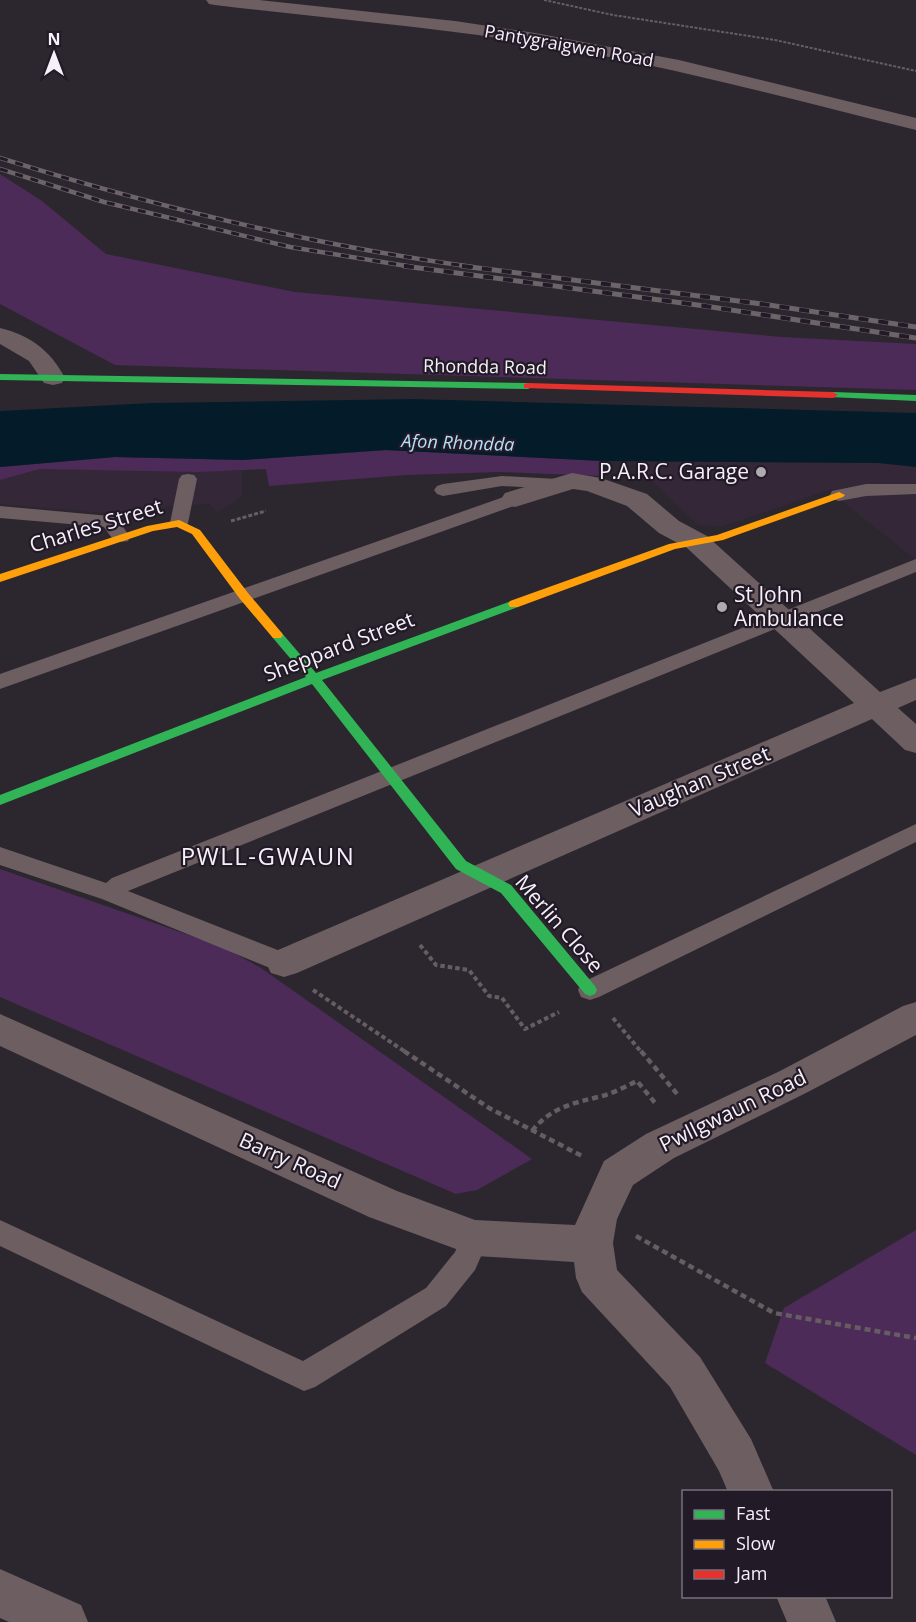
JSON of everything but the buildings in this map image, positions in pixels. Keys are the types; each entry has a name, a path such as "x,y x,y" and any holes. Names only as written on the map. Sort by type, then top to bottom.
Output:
{"street":[{"name":"Pantygraigwen Road","path":"215,0 534,37 767,86 916,124"},
{"path":"0,335 23,345 45,360 53,378"},
{"name":"Rhondda Road","path":"0,376 604,387 916,398"},
{"path":"515,499 572,481 592,483 637,500 669,527 697,542 916,742"},
{"name":"Sheppard Street","path":"0,800 314,678 672,546 719,538 839,495"},
{"name":"Charles Street","path":"0,578 121,537 178,523 196,532 244,596 314,678 390,776"},
{"name":"Vaughan Street","path":"284,963 916,688"},
{"name":"Merlin Close","path":"390,776 461,865 506,889 590,990"},
{"name":"Pwllgwaun Road","path":"618,1173 660,1146 794,1082 916,1017"},
{"name":"Barry Road","path":"0,1029 383,1204 475,1238 555,1244 594,1231"},
{"path":"618,1173 594,1231 597,1278 685,1372 735,1455 752,1490"},
{"path":"0,1593 64,1622"},
{"path":"801,1598 812,1622"}],"lane":[{"path":"178,523 188,479"},
{"path":"443,490 502,481 558,484"},
{"path":"839,495 866,490 916,489"},
{"path":"0,682 515,499"},
{"path":"0,512 110,522 121,537"},
{"path":"110,893 120,884 916,565"},
{"path":"590,990 916,832"},
{"path":"0,856 110,893 284,963"},
{"path":"0,1232 304,1377 436,1297 465,1261 475,1238"}],"path":[{"path":"544,0 632,18 797,45 916,71"},
{"name":"Merlin Close","path":"382,921 394,939 420,944 436,965 469,970 489,996 502,998 525,1029 585,1000 590,990"},
{"path":"284,963 314,991 489,1108 618,1173"},
{"path":"590,990 680,1097 670,1102"},
{"path":"532,1131 543,1117 579,1100 604,1096 637,1081 659,1107"},
{"path":"594,1231 659,1247 774,1313 916,1338"}],"shaded area":[{"path":"0,174 42,201 106,254 295,292 782,337 916,344 916,390 115,365 0,304"},
{"path":"386,450 603,461 603,476 499,472 406,475 269,486 266,469 199,472 40,469 0,480 0,467 115,457 243,460"},
{"path":"631,461 879,463 916,467 916,560 848,506 832,489 720,527 698,525"},
{"path":"40,469 242,471 242,496 217,513 210,504 170,506 129,515 0,504 0,480"},
{"path":"0,869 223,947 261,968 532,1159 477,1190 456,1194 0,997"},
{"path":"916,1230 916,1455 765,1363 784,1308"}],"water":[{"name":"Afon Rhondda","path":"413,399 916,413 916,467 879,463 603,461 386,450 243,460 115,457 0,467 0,411 152,403"}],"railway":[{"path":"0,158 117,193 234,223 353,248 473,267"},
{"path":"0,169 104,202 290,247 413,267"},
{"path":"404,266 705,306 916,338"},
{"path":"462,266 762,304 916,327"}],"traffic: fast":[{"path":"0,377 528,386"},
{"path":"833,395 916,398"},
{"path":"0,800 335,670 514,604"},
{"path":"277,635 314,678 461,865 506,889 590,990"}],"traffic: slow":[{"path":"514,604 673,546 719,538 839,495"},
{"path":"0,578 151,528 179,523 196,532 244,596 277,635"}],"traffic: jam":[{"path":"528,386 833,395"}],"place":[{"name":"P.A.R.C. Garage","path":"761,472"},
{"name":"St John Ambulance","path":"722,607"}],"district":[{"name":"PWLL-GWAUN","path":"268,857"}]}
